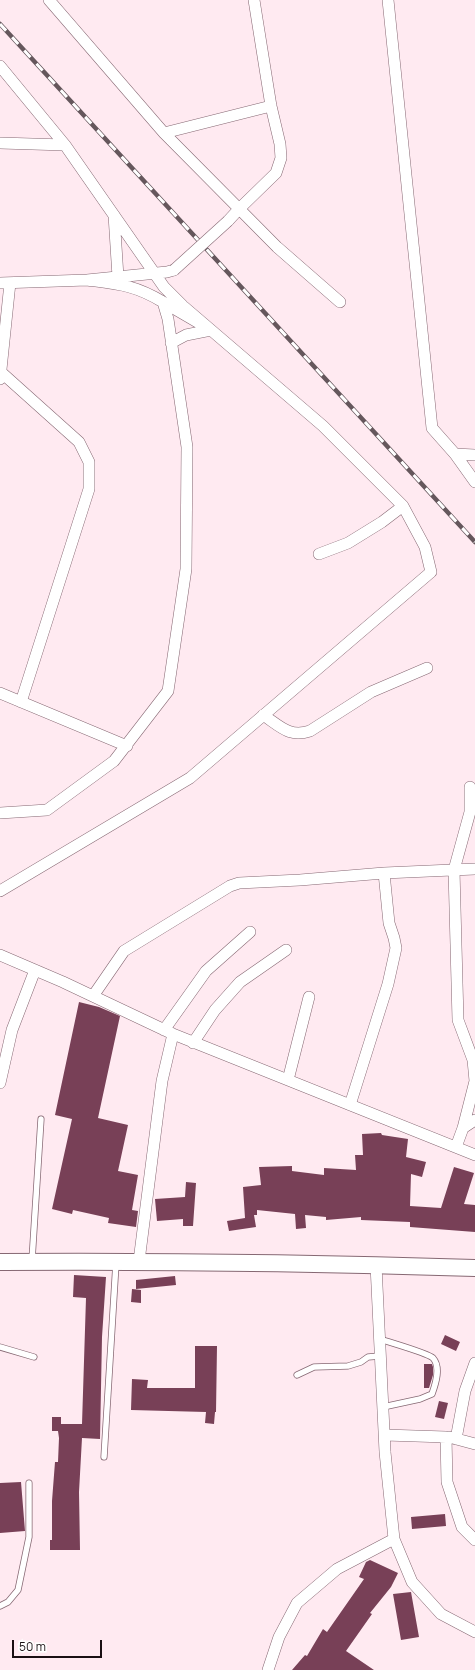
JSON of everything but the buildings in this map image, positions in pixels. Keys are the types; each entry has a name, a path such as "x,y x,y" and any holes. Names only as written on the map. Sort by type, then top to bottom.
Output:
{"main road":[{"path":"0,1262 139,1261 475,1268"}],"street":[{"path":"49,0 164,133 277,247 340,302"},
{"path":"22,702 89,490 89,462 79,442 1,376 5,283 87,280 154,274 174,270 228,222 239,209 276,173 281,158 280,144 270,106 254,0"},
{"path":"388,0 432,428 455,454 475,482"},
{"path":"0,66 65,145 164,287 183,306 323,426 403,506 425,547 431,572 190,778 0,891"},
{"path":"164,133 270,106"},
{"path":"0,143 65,145"},
{"path":"114,214 118,277"},
{"path":"87,280 121,284 144,291 211,330"},
{"path":"0,813 47,810 114,761 168,691 186,569 187,447 168,319 163,302"},
{"path":"171,343 186,335 211,330"},
{"path":"455,454 475,455"},
{"path":"319,554 348,543 382,522 403,506"},
{"path":"263,715 291,733 300,735 310,731 371,692 428,668"},
{"path":"0,693 127,746"},
{"path":"456,1147 463,1128 475,1081 473,1060 458,1020 454,870 470,812 470,787"},
{"path":"93,996 124,951 230,886 250,881 300,880 384,873 475,869"},
{"path":"350,1105 388,984 396,948 389,923 384,873"},
{"path":"139,1261 168,1032 206,971 250,932"},
{"path":"194,1043 215,1010 240,982 286,950"},
{"path":"0,955 194,1043 475,1155"},
{"path":"0,1083 12,1030 35,970"},
{"path":"288,1080 309,997"},
{"path":"463,1128 475,1120"},
{"path":"376,1265 383,1407 394,1539 412,1582 442,1614 475,1632"},
{"path":"475,1363 451,1438 447,1482 462,1527 475,1540"},
{"path":"385,1435 451,1438 475,1444"},
{"path":"268,1670 279,1637 297,1603 338,1569 394,1539"}],"lane":[{"path":"32,1262 41,1119"},
{"path":"104,1458 116,1261"},
{"path":"380,1339 430,1356 437,1365 436,1385 432,1394 420,1399 383,1407"},
{"path":"0,1347 34,1357"},
{"path":"297,1375 314,1368 348,1366 361,1362 368,1357 380,1356"},
{"path":"0,1606 8,1602 18,1590 29,1537 29,1483"}],"railway":[{"path":"0,24 475,542"}]}
